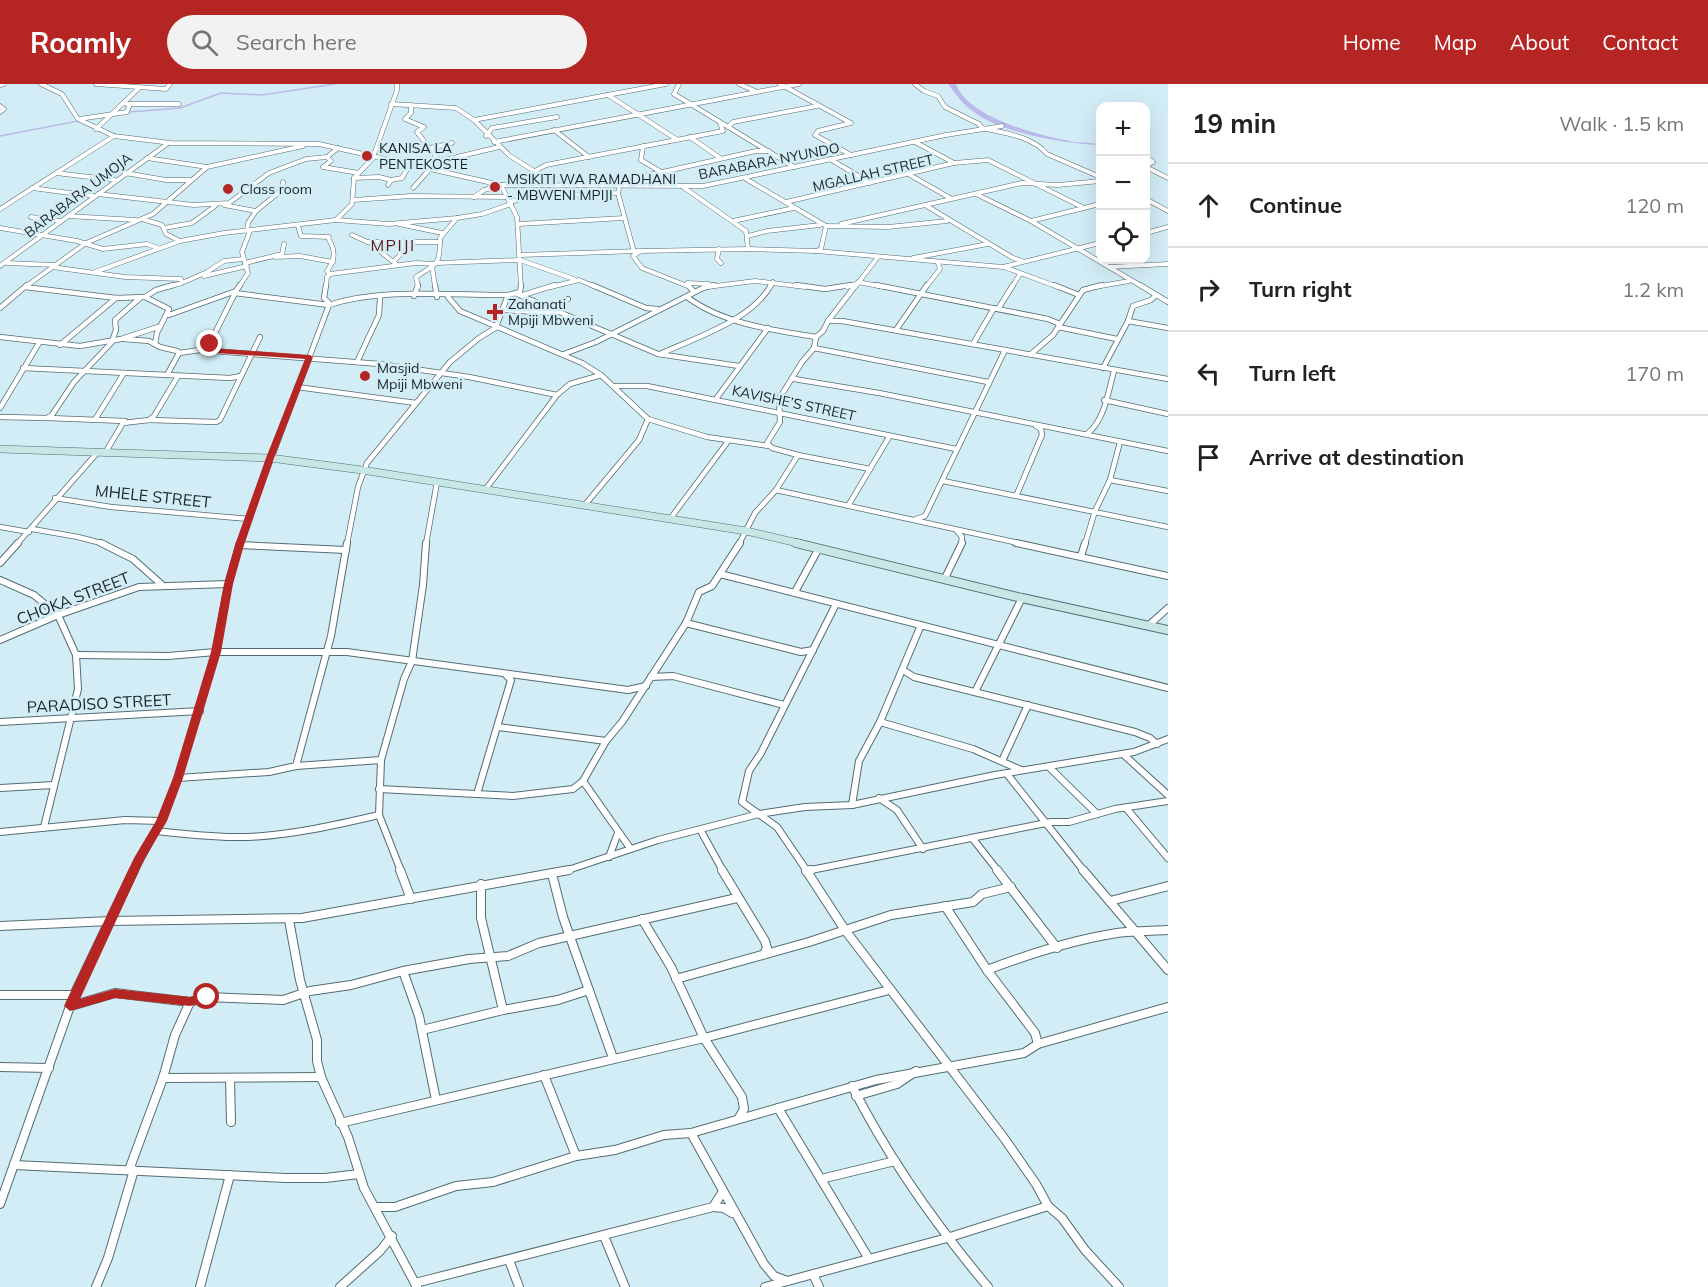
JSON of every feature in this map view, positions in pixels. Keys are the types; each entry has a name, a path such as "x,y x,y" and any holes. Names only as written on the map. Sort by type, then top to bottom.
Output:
{"street":[{"path":"41,84 62,94 78,119 114,136 163,144 319,144 501,186 519,224 520,292 504,310 496,327 468,345 439,372 362,470 340,594 320,682 296,766"},
{"path":"96,84 166,89 170,84"},
{"path":"369,155 375,152 397,90 397,84"},
{"path":"474,120 666,84"},
{"path":"679,84 674,94 794,167"},
{"path":"738,84 759,92"},
{"path":"780,84 852,124 818,131 815,135 851,155"},
{"path":"494,142 799,84"},
{"path":"915,84 924,91 936,95 942,104 979,124 982,128 1020,137 1041,147 1047,154 1064,159 1096,176"},
{"path":"96,129 139,88"},
{"path":"608,95 676,139"},
{"path":"123,104 179,104"},
{"path":"78,119 129,111 130,104"},
{"path":"391,104 456,108 474,120 499,147 533,172 557,185"},
{"path":"411,105 411,112 405,119 424,127 417,132 449,173"},
{"path":"0,106 4,109 0,112 1,118"},
{"path":"728,128 733,122 818,106"},
{"path":"486,135 492,128 557,117"},
{"path":"533,172 539,167 723,131 720,123"},
{"name":"BARABARA NYUNDO","path":"501,186 682,186 745,179 830,159 982,128 1002,126"},
{"path":"554,130 589,157"},
{"path":"0,209 114,136"},
{"path":"690,137 720,158"},
{"name":"MGALLAH STREET","path":"914,142 954,163"},
{"name":"BARABARA UMOJA","path":"2,264 163,144"},
{"path":"147,158 207,167 319,144"},
{"path":"431,150 450,144"},
{"path":"440,161 499,147"},
{"path":"643,147 641,160 661,172"},
{"path":"164,228 192,223 218,205 229,203 269,173 306,159 327,157 338,148"},
{"path":"601,185 758,150 769,152"},
{"path":"336,220 350,208 353,200 354,178 375,156"},
{"path":"327,157 331,161 323,167 359,173"},
{"path":"830,159 871,183"},
{"path":"954,163 988,160 1084,208"},
{"name":"MGALLAH STREET","path":"786,202 954,163"},
{"path":"354,178 383,177 391,180 402,178 410,164"},
{"path":"0,308 86,243 153,214 207,167"},
{"path":"1150,168 1168,178"},
{"path":"413,188 430,169"},
{"path":"1153,170 1168,172"},
{"path":"55,173 115,180"},
{"path":"125,173 166,180 191,180"},
{"path":"910,175 950,198"},
{"path":"745,179 786,202 820,225"},
{"path":"388,185 391,180"},
{"path":"542,185 547,180"},
{"path":"832,226 950,198 1032,182 1058,184 1096,180"},
{"path":"201,350 210,344 214,331 248,273 242,252 249,231 248,223 256,211 283,189 283,182"},
{"path":"473,197 484,190 501,186"},
{"path":"618,186 624,220 634,254 642,268 692,290 722,283"},
{"path":"682,186 746,231 748,249"},
{"path":"32,188 87,196 100,193 194,205 241,207 256,211"},
{"path":"398,223 479,215 528,197 618,193"},
{"path":"973,193 1031,221 1168,302"},
{"path":"353,200 411,196 507,196"},
{"path":"1150,202 1168,212"},
{"path":"1154,204 1168,205"},
{"path":"925,205 948,221 1013,258 1026,261"},
{"path":"1031,221 1096,205"},
{"path":"733,221 794,208"},
{"path":"68,216 139,219 160,224 166,234 180,241"},
{"path":"31,217 60,221"},
{"path":"406,217 410,221"},
{"path":"414,296 419,284 416,277 440,258 442,233 456,218"},
{"path":"95,272 180,241 224,233 336,220 375,220 442,233"},
{"path":"519,224 624,220"},
{"path":"748,236 774,229 820,225 888,227 948,221"},
{"path":"298,226 302,236 329,238 333,245 333,262 327,271 330,274"},
{"path":"823,251 826,226"},
{"path":"1150,232 1168,227"},
{"path":"0,228 108,249 147,244 158,248"},
{"path":"352,235 367,242 395,263"},
{"path":"395,263 400,255 403,241"},
{"path":"367,242 440,242"},
{"path":"275,257 283,253 284,244"},
{"path":"904,259 989,244"},
{"path":"329,304 324,298 327,277 330,274 395,263 435,264 622,252 634,254 641,251 748,249 823,251 1003,267 1096,244"},
{"path":"720,249 717,259 721,263"},
{"path":"2,264 22,262 125,277 184,280 224,273 260,258 300,256 333,262"},
{"path":"769,446 767,442 779,423 779,399 814,348 816,337 823,331 828,321 878,257"},
{"path":"520,258 651,311"},
{"path":"200,276 224,261 245,263"},
{"path":"896,330 940,269 938,263"},
{"path":"435,264 437,297"},
{"path":"1108,267 1168,264"},
{"path":"1003,267 1079,296"},
{"path":"973,344 1020,274"},
{"path":"155,344 159,327 168,315 236,292 287,301 329,304 339,300 380,297 537,294 571,279"},
{"path":"47,418 56,412 69,389 113,340 116,330 115,320 142,298 156,290 176,286 184,280"},
{"path":"1031,354 1040,350 1084,289 1132,281"},
{"path":"680,283 773,282 851,291"},
{"path":"658,354 736,320 747,313 767,293 773,282"},
{"path":"832,289 857,283 921,294 1048,319 1059,326 1117,339"},
{"path":"25,287 117,298 142,298 167,306 168,315"},
{"path":"689,299 692,290"},
{"path":"515,295 658,354 739,366"},
{"path":"1103,368 1128,321 1133,306 1151,300 1156,295"},
{"path":"357,362 379,315 380,297"},
{"path":"448,297 460,310 564,354 601,375 648,419 660,425 870,469"},
{"path":"60,345 117,298"},
{"path":"564,354 610,334 651,311 689,299 736,320 816,337"},
{"path":"550,309 568,300"},
{"path":"0,1204 74,995 140,858 161,821 178,778 216,652 228,584 239,545 329,304"},
{"path":"504,310 557,312"},
{"path":"828,321 843,321 896,330 1168,379"},
{"path":"1128,321 1168,328"},
{"path":"0,337 80,346 121,339 159,327"},
{"path":"716,399 768,328"},
{"path":"0,417 96,418 125,422 149,420 216,422 220,420 260,337"},
{"path":"121,339 155,344 179,353 201,350 310,357 439,372 557,395"},
{"path":"0,408 39,343"},
{"path":"814,348 988,382"},
{"path":"925,516 929,503 944,481 956,449 1005,350"},
{"path":"167,375 179,353"},
{"path":"23,368 240,378"},
{"path":"1085,435 1094,430 1101,415 1114,371"},
{"path":"96,418 124,373"},
{"path":"485,490 557,395 570,384 601,375"},
{"path":"149,420 154,416 178,376"},
{"path":"794,379 879,393 974,414 1168,451"},
{"name":"KAVISHE’S STREET","path":"615,386 647,386 778,408 889,436 956,449"},
{"path":"622,393 627,386"},
{"path":"297,387 416,403"},
{"path":"1104,400 1168,414"},
{"path":"584,506 627,454 646,427 648,419"},
{"path":"0,563 31,530 55,498 101,453 125,422"},
{"path":"646,427 660,425"},
{"path":"1035,426 1042,432"},
{"path":"1042,432 1053,429"},
{"path":"1094,430 1103,438"},
{"path":"1017,494 1042,432"},
{"path":"848,506 889,436"},
{"path":"670,519 729,440"},
{"path":"1081,556 1095,511 1110,480 1120,442"},
{"path":"1,450 270,458 362,470 746,531 1022,598 1168,630"},
{"path":"573,789 583,781 606,741 616,730 686,624 699,592 712,586 755,513 776,490 798,455"},
{"path":"1110,480 1168,491"},
{"path":"944,481 1168,526"},
{"path":"411,899 379,815 379,789 381,760 404,679 412,661 423,585 427,528 437,482"},
{"path":"776,490 1168,576"},
{"name":"MHELE STREET","path":"55,498 111,507 249,519"},
{"path":"913,520 925,516"},
{"path":"925,516 933,524"},
{"path":"0,527 70,535 109,545 133,559 161,584"},
{"path":"954,529 961,534 962,542"},
{"path":"945,578 962,542 978,534"},
{"path":"239,545 346,550"},
{"path":"795,592 819,548"},
{"path":"720,574 1168,688"},
{"path":"0,580 34,595 58,615 76,656 78,689 45,827"},
{"name":"CHOKA STREET","path":"0,640 58,615 139,587 161,584 228,584"},
{"path":"975,692 1022,598"},
{"path":"836,604 747,779 741,798 747,807 774,823 844,930 1004,1138 1036,1184 1048,1206 1062,1218 1084,1250 1119,1287"},
{"path":"1149,625 1168,608"},
{"path":"686,624 801,652 813,650"},
{"path":"852,805 859,761 880,722 921,625"},
{"path":"76,656 168,656 216,652 326,651 628,690 635,690 646,685"},
{"path":"903,670 914,677 1135,732 1150,738 1156,744"},
{"path":"505,674 511,680"},
{"path":"477,794 511,680 519,675"},
{"path":"651,677 673,676 784,705"},
{"path":"897,682 914,677"},
{"path":"1002,761 1028,705"},
{"name":"PARADISO STREET","path":"0,722 200,711"},
{"path":"880,722 973,749 1023,771"},
{"path":"498,727 606,741"},
{"path":"0,926 110,921 289,920 411,899 481,884 552,874 574,869 630,848 759,814 805,807 852,805 879,798 1123,754 1168,739"},
{"path":"1123,754 1168,795"},
{"path":"178,778 269,772 296,766 381,760"},
{"path":"1049,767 1097,814"},
{"path":"1007,774 1044,824 1168,970"},
{"path":"583,781 587,790 630,848"},
{"path":"0,788 54,785"},
{"path":"379,789 513,796 573,789 587,790"},
{"path":"879,798 897,810 923,849"},
{"path":"806,871 1044,824 1069,822 1097,814 1168,801"},
{"path":"738,820 747,807"},
{"path":"1126,808 1168,858"},
{"path":"156,831 206,836 259,837 287,834 379,815"},
{"path":"0,832 125,819 161,821"},
{"path":"701,831 737,898 767,945 783,949"},
{"path":"609,856 618,833"},
{"path":"973,839 1057,948"},
{"path":"552,874 596,1016 613,1058"},
{"path":"481,884 481,918 503,1010"},
{"path":"1110,901 1168,886"},
{"path":"676,979 910,911 973,902 982,894 1011,887"},
{"path":"70,1006 115,993 190,1002 207,997 283,1000 304,993 351,985 403,971 508,956 538,943 737,898"},
{"path":"945,906 987,970 1035,1033 1038,1044"},
{"path":"642,919 676,979 704,1038 744,1103 751,1110 760,1112"},
{"path":"289,920 304,993 317,1040 317,1061 321,1077 348,1137 359,1174 416,1285 713,1207 724,1208 734,1215"},
{"path":"987,970 1028,955 1057,948 1136,931 1168,930"},
{"path":"764,954 767,945"},
{"path":"403,971 410,986 422,1030 436,1100"},
{"path":"422,1030 452,1025 503,1010 565,999 589,990"},
{"path":"340,1123 704,1038 889,990"},
{"path":"0,995 74,995"},
{"path":"96,1287 126,1203 131,1170 163,1078 175,1035 190,1002"},
{"path":"376,1207 395,1207 440,1190 493,1182 576,1156 615,1150 664,1135 691,1133 852,1086 917,1071 1031,1051 1038,1044 1168,1007"},
{"path":"0,1067 49,1068"},
{"path":"856,1096 897,1084 917,1071"},
{"path":"544,1075 576,1156"},
{"path":"163,1078 321,1077"},
{"path":"230,1078 231,1122"},
{"path":"852,1086 895,1161 947,1238 988,1287"},
{"path":"739,1118 744,1109 744,1103"},
{"path":"778,1108 869,1259"},
{"path":"691,1133 734,1215 771,1274 771,1280 766,1287"},
{"path":"821,1179 895,1161"},
{"path":"14,1165 74,1170 346,1177 359,1174"},
{"path":"200,1287 230,1174"},
{"path":"713,1207 722,1193"},
{"path":"766,1287 814,1276 947,1238 1048,1206"},
{"path":"340,1287 351,1274 377,1256 392,1236"},
{"path":"604,1236 625,1287"},
{"path":"509,1260 519,1287"},
{"path":"771,1274 788,1281"},
{"path":"814,1276 819,1287"}],"water":[{"path":"948,84 956,84 963,96 975,107 1007,124 1060,139 1096,145 1069,142 1032,136 1014,131 982,117 961,100"}],"waterway":[{"path":"129,112 180,108 221,93 262,95 335,84"},
{"path":"0,136 78,121"}],"place":[{"name":"KANISA LA PENTEKOSTE","path":"367,156"},
{"name":"MSIKITI WA RAMADHANI - MBWENI MPIJI","path":"495,187"},
{"name":"Class room","path":"228,189"},
{"name":"Zahanati Mpiji Mbweni","path":"495,312"},
{"name":"Masjid Mpiji Mbweni","path":"365,376"}],"district":[{"name":"MPIJI","path":"393,245"}],"route":[{"path":"207,997 190,1002 115,993 70,1006 140,858 161,821 178,778 216,652 228,584 239,545 310,357 201,350 210,344"}]}
